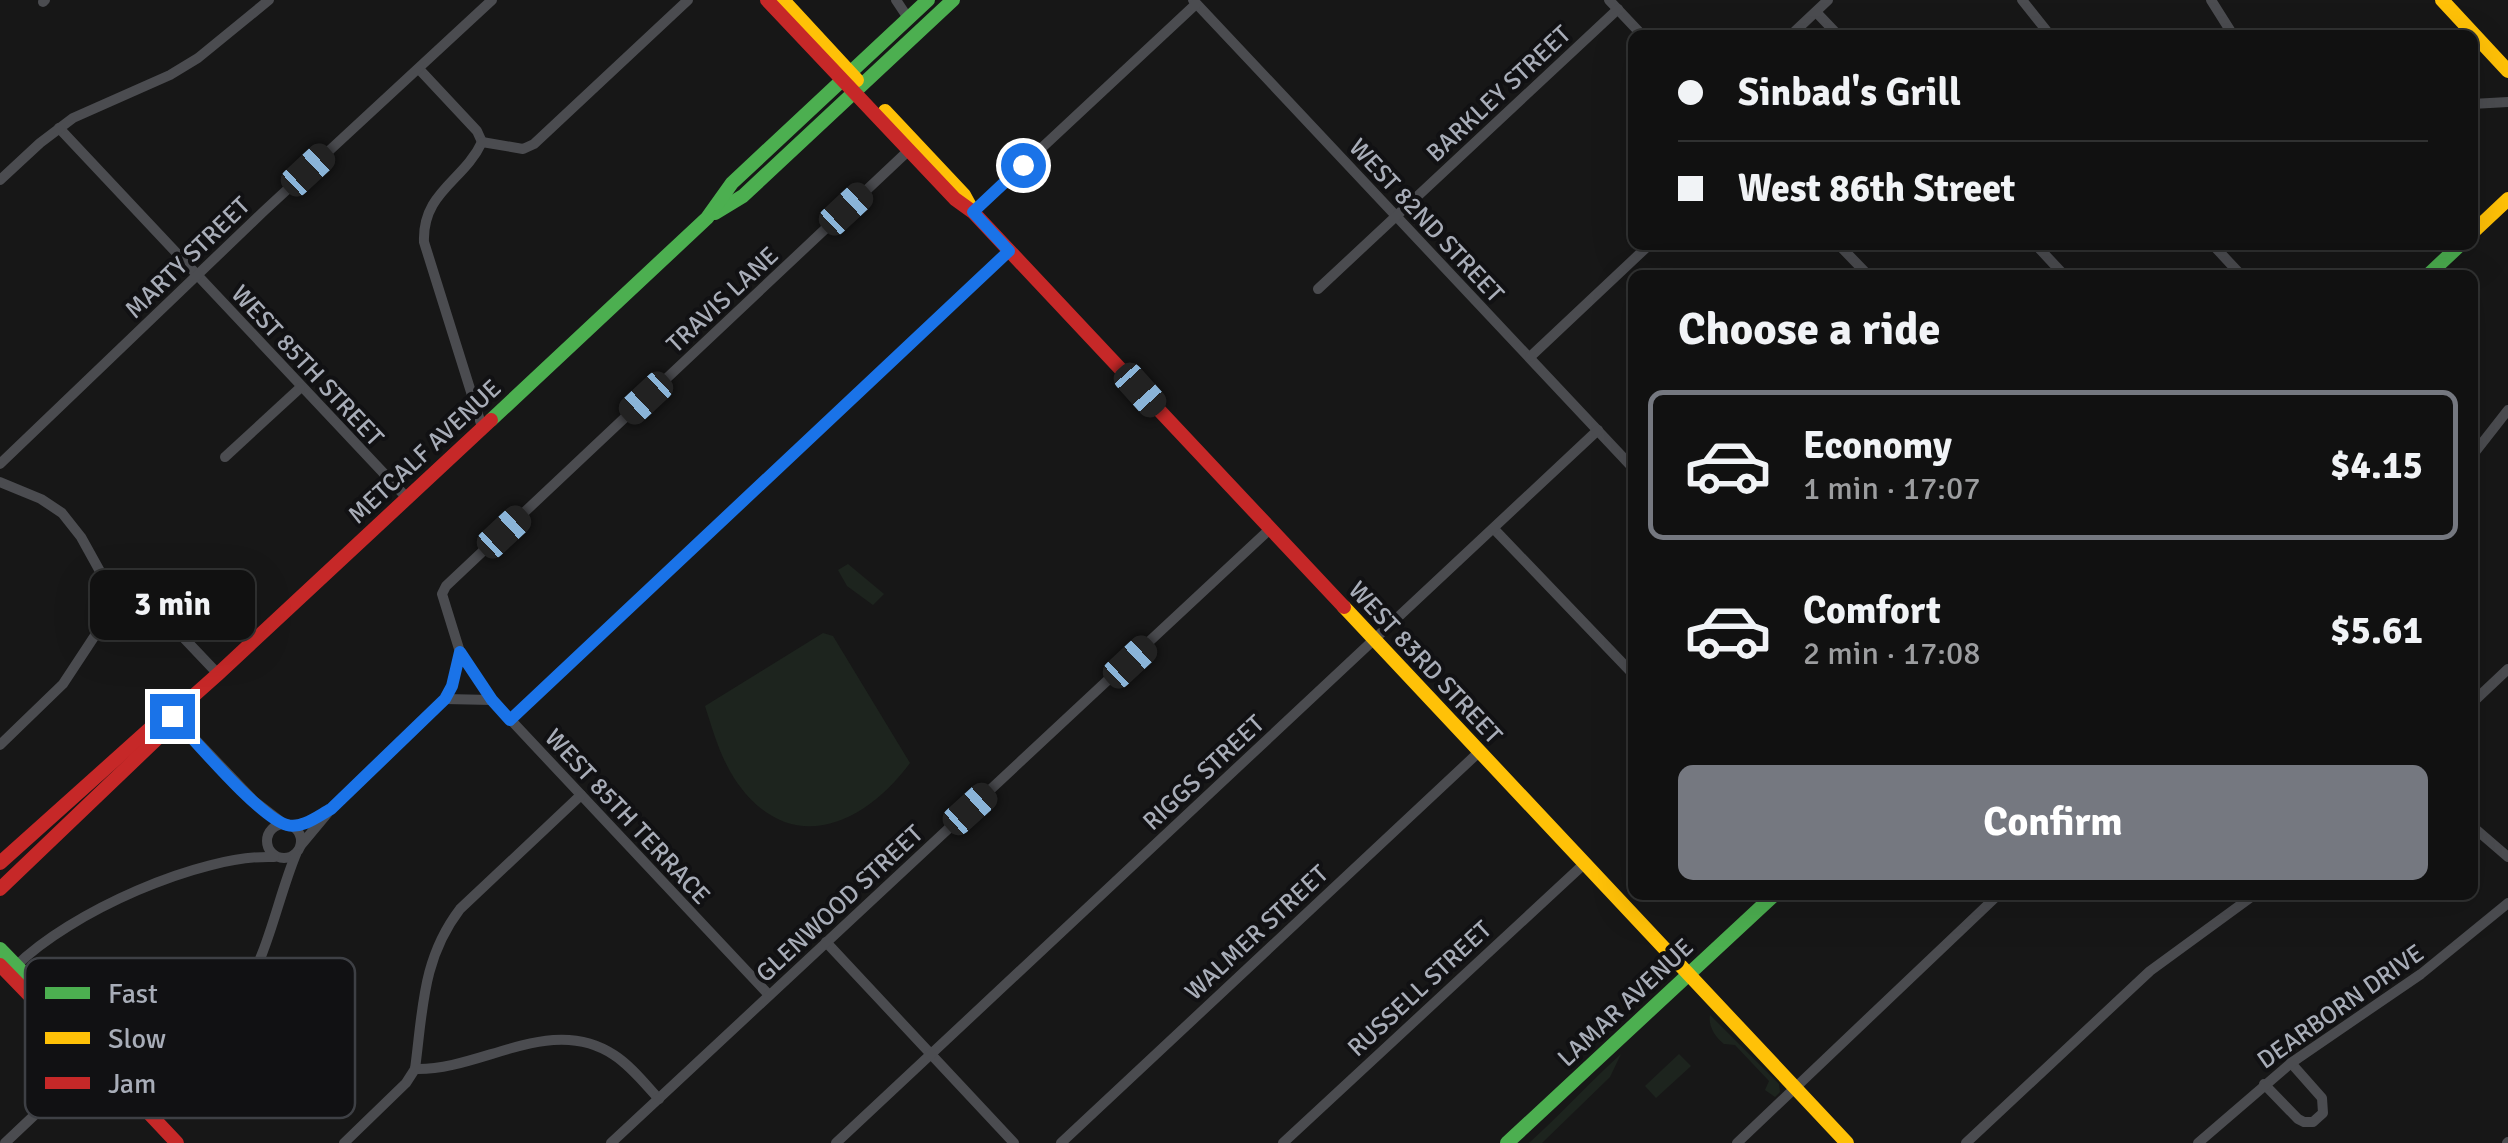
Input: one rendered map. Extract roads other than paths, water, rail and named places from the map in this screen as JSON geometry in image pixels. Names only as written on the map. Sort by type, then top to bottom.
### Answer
[{"type":"street","points":[[0,180],[59,128],[198,58],[269,0]]},
{"type":"street","name":"MARTY STREET","points":[[0,464],[492,0]]},
{"type":"street","points":[[482,142],[523,149],[534,144],[688,0]]},
{"type":"street","name":"WEST 83RD STREET","points":[[767,0],[847,76]]},
{"type":"street","name":"WEST 83RD STREET","points":[[782,0],[859,89],[964,195],[973,212],[1009,251],[1847,1143]]},
{"type":"street","points":[[896,0],[908,18]]},
{"type":"street","name":"METCALF AVENUE","points":[[0,863],[154,724],[172,716],[218,674],[707,218],[732,183],[928,0]]},
{"type":"street","name":"METCALF AVENUE","points":[[707,218],[744,196],[954,0]]},
{"type":"street","points":[[1796,30],[1828,0]]},
{"type":"street","points":[[2022,0],[2046,30]]},
{"type":"street","points":[[2210,0],[2230,30]]},
{"type":"street","points":[[2442,0],[2470,30]]},
{"type":"street","points":[[973,212],[1195,2]]},
{"type":"street","name":"WEST 82ND STREET","points":[[1195,2],[1628,462]]},
{"type":"street","points":[[1613,4],[1637,30]]},
{"type":"street","name":"BARKLEY STREET","points":[[1318,289],[1613,4]]},
{"type":"street","points":[[1816,12],[1833,30]]},
{"type":"street","points":[[2478,39],[2508,71]]},
{"type":"street","points":[[419,70],[477,131],[482,142],[431,206],[424,228],[424,242],[482,427]]},
{"type":"street","name":"WEST 83RD STREET","points":[[859,89],[908,151],[954,200],[973,212]]},
{"type":"street","points":[[2478,104],[2508,102]]},
{"type":"street","name":"WEST 85TH STREET","points":[[59,128],[407,498]]},
{"type":"street","name":"TRAVIS LANE","points":[[443,603],[446,586],[908,151]]},
{"type":"street","points":[[2478,227],[2508,199]]},
{"type":"street","points":[[1530,358],[1644,250]]},
{"type":"street","points":[[1844,250],[1862,270]]},
{"type":"street","points":[[2041,250],[2059,270]]},
{"type":"street","points":[[2218,250],[2236,270]]},
{"type":"street","points":[[2433,270],[2455,250]]},
{"type":"street","points":[[510,720],[1009,251]]},
{"type":"street","points":[[224,457],[300,388]]},
{"type":"street","points":[[2478,448],[2508,410]]},
{"type":"street","name":"RIGGS STREET","points":[[836,1143],[1598,430]]},
{"type":"street","points":[[0,482],[40,498],[62,513],[81,537],[118,602],[180,634],[218,674]]},
{"type":"street","name":"GLENWOOD STREET","points":[[611,1143],[1270,529]]},
{"type":"street","points":[[1494,529],[1628,669]]},
{"type":"street","points":[[0,746],[63,684],[118,602]]},
{"type":"street","name":"WEST 85TH TERRACE","points":[[443,603],[460,652],[492,700],[769,995]]},
{"type":"street","points":[[260,958],[283,885],[299,850],[331,809],[445,699],[460,652]]},
{"type":"street","points":[[2478,697],[2508,669]]},
{"type":"street","points":[[445,699],[492,700]]},
{"type":"street","points":[[172,716],[254,801],[300,835],[299,850]]},
{"type":"street","name":"METCALF AVENUE","points":[[0,889],[163,733],[172,716]]},
{"type":"street","name":"WALMER STREET","points":[[1061,1143],[1479,752]]},
{"type":"street","points":[[344,1143],[416,1069],[430,965],[446,927],[580,795]]},
{"type":"street","points":[[254,801],[269,835],[268,848],[276,858],[283,885]]},
{"type":"street","points":[[242,858],[269,835],[288,825],[308,822],[331,809]]},
{"type":"street","points":[[2478,831],[2508,858]]},
{"type":"street","points":[[16,966],[43,941],[128,895],[242,858],[276,858],[299,850]]},
{"type":"street","name":"RUSSELL STREET","points":[[1284,1143],[1584,864]]},
{"type":"street","name":"LAMAR AVENUE","points":[[1507,1143],[1769,900]]},
{"type":"street","points":[[1737,1143],[1993,900]]},
{"type":"street","points":[[1966,1143],[2150,970],[2247,900]]},
{"type":"street","name":"DEARBORN DRIVE","points":[[2198,1143],[2264,1084],[2421,974],[2508,903]]},
{"type":"street","points":[[826,942],[1014,1143]]},
{"type":"street","points":[[0,948],[25,975]]},
{"type":"street","points":[[0,965],[25,991]]},
{"type":"street","points":[[416,1069],[450,1068],[530,1044],[574,1040],[592,1044],[618,1058],[659,1099]]},
{"type":"street","points":[[2264,1084],[2304,1122],[2318,1119],[2323,1113],[2322,1098],[2290,1064]]},
{"type":"street","points":[[4,1143],[31,1118]]},
{"type":"street","points":[[153,1118],[177,1143]]}]
